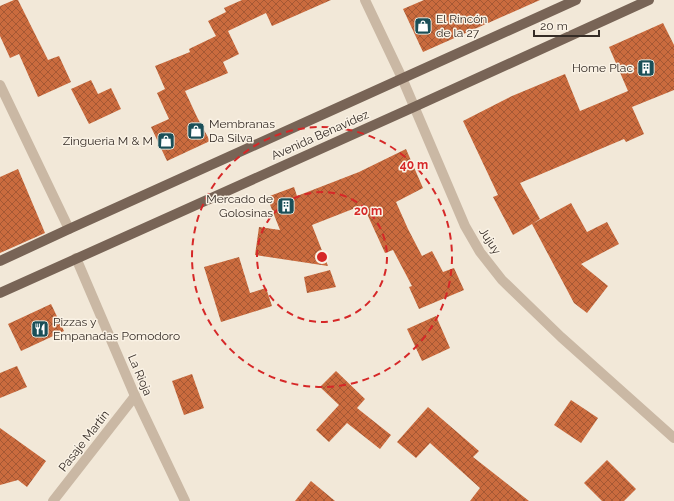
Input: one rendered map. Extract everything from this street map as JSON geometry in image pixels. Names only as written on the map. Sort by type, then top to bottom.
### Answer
[{"type":"main road","name":"Avenida Benavídez","points":[[0,261],[576,0]]},
{"type":"main road","name":"Avenida Benavídez","points":[[0,293],[649,0]]},
{"type":"street","name":"Jujuy","points":[[365,0],[402,78],[466,226],[480,252],[502,280],[560,336],[674,438]]},
{"type":"street","points":[[0,85],[69,229]]},
{"type":"street","name":"La Rioja","points":[[76,258],[135,396],[185,501]]},
{"type":"street","name":"Pasaje Martín","points":[[53,501],[135,396]]},
{"type":"building","points":[[14,0],[18,0],[48,60],[59,56],[71,82],[38,97],[19,54],[10,58],[0,36],[0,6]]},
{"type":"building","points":[[242,0],[331,0],[272,26],[266,13],[228,31],[239,54],[223,62],[228,73],[185,91],[210,141],[167,161],[151,127],[169,119],[157,93],[165,89],[155,66],[190,52],[189,49],[216,36],[208,21],[226,12],[224,8]]},
{"type":"building","points":[[424,0],[540,0],[423,52],[403,9]]},
{"type":"building","points":[[663,23],[674,45],[674,90],[632,107],[644,134],[626,142],[624,139],[520,183],[540,219],[513,235],[493,197],[498,195],[463,121],[512,96],[565,74],[580,111],[628,91],[609,47]]},
{"type":"building","points":[[91,80],[98,94],[111,88],[121,109],[89,124],[71,89]]},
{"type":"building","points":[[406,149],[423,188],[396,202],[422,256],[432,251],[443,272],[454,268],[464,290],[419,309],[409,287],[412,286],[393,250],[385,253],[363,205],[312,225],[328,266],[255,255],[259,227],[280,230],[267,197],[294,187],[297,196],[359,172]]},
{"type":"building","points":[[18,169],[45,233],[0,253],[0,177]]},
{"type":"building","points":[[571,203],[587,232],[607,222],[619,244],[581,264],[608,286],[587,313],[574,303],[532,224]]},
{"type":"building","points":[[239,257],[250,293],[266,288],[272,306],[221,322],[204,267]]},
{"type":"building","points":[[330,270],[336,287],[307,293],[304,277]]},
{"type":"building","points":[[51,304],[64,331],[21,351],[8,324]]},
{"type":"building","points":[[436,316],[450,348],[422,361],[407,329]]},
{"type":"building","points":[[17,366],[27,387],[0,398],[0,373]]},
{"type":"building","points":[[336,371],[365,399],[357,408],[391,435],[380,449],[347,423],[329,442],[316,430],[339,405],[320,387]]},
{"type":"building","points":[[192,374],[204,408],[184,415],[172,381]]},
{"type":"building","points":[[571,400],[598,418],[581,443],[554,425]]},
{"type":"building","points":[[428,407],[479,451],[473,457],[529,501],[470,501],[480,488],[430,443],[416,458],[397,442]]},
{"type":"building","points":[[0,428],[46,461],[27,487],[18,480],[0,485]]},
{"type":"building","points":[[607,460],[636,489],[624,501],[602,501],[584,483]]},
{"type":"building","points":[[311,481],[335,501],[295,501]]},
{"type":"place","name":"El Rincón de la 27","points":[[423,26]]},
{"type":"place","name":"Home Plac","points":[[646,68]]},
{"type":"place","name":"Membranas Da Silva","points":[[196,131]]},
{"type":"place","name":"Zingueria M & M","points":[[166,141]]},
{"type":"place","name":"Mercado de Golosinas","points":[[286,206]]},
{"type":"place","name":"Pizzas y Empanadas Pomodoro","points":[[40,329]]}]
